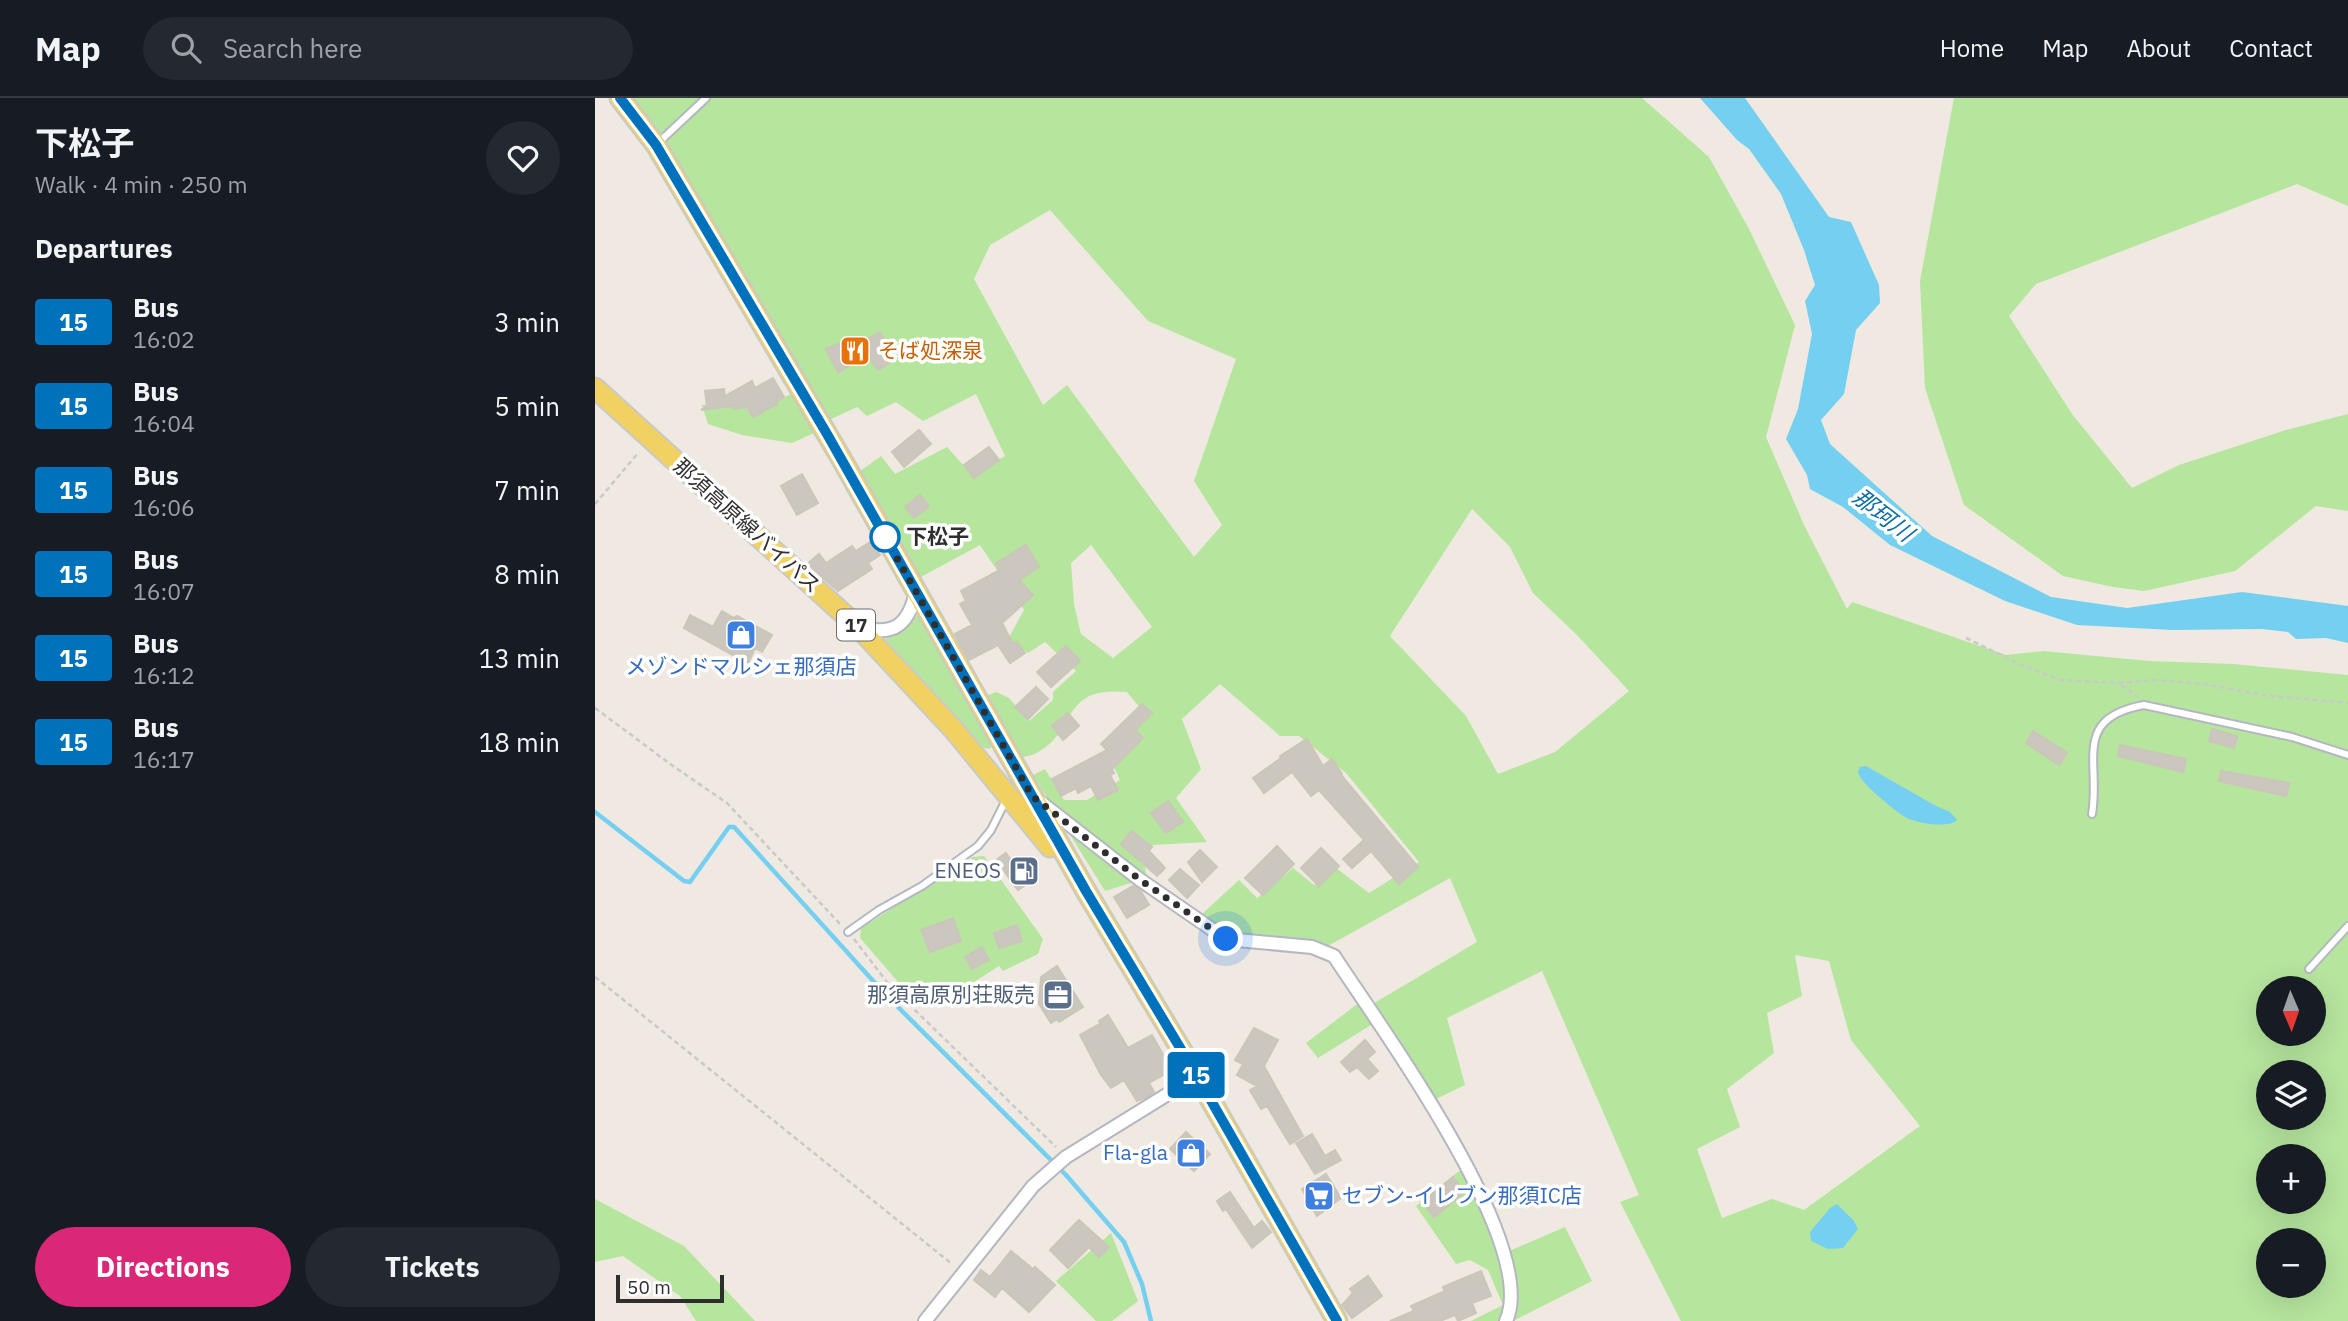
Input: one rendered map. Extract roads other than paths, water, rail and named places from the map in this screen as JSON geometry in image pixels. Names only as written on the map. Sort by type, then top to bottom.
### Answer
[{"type":"main road","name":"17","points":[[620,98],[656,145],[841,458],[1086,891],[1197,1076],[1337,1321]]},
{"type":"main road","name":"那須高原線バイパス","points":[[595,388],[859,628],[954,730],[1086,891]]},
{"type":"street","points":[[859,628],[877,632],[892,629],[904,621],[912,610],[916,593]]},
{"type":"street","points":[[1032,796],[1139,879],[1226,939],[1312,947],[1334,956],[1454,1141],[1487,1206],[1503,1251],[1512,1292],[1510,1313],[1506,1321]]},
{"type":"street","points":[[925,1321],[1048,1170],[1197,1076]]},
{"type":"lane","points":[[656,145],[706,98]]},
{"type":"lane","points":[[2092,814],[2096,793],[2092,747],[2099,730],[2112,715],[2144,705],[2292,737],[2348,755]]},
{"type":"lane","points":[[848,932],[978,846],[991,830],[1008,795]]},
{"type":"lane","points":[[2309,970],[2348,926]]},
{"type":"water","name":"那珂川","points":[[1700,98],[1745,98],[1829,217],[1851,222],[1879,285],[1880,303],[1856,330],[1844,394],[1821,420],[1830,444],[1932,536],[2051,597],[2127,608],[2242,592],[2348,606],[2348,643],[2326,638],[2296,639],[2288,632],[2262,629],[2172,630],[2077,625],[2005,601],[1890,545],[1843,507],[1810,489],[1807,475],[1786,439],[1798,409],[1812,334],[1805,301],[1815,285],[1781,194],[1749,149],[1737,140]]},
{"type":"water","points":[[1866,766],[1950,812],[1957,820],[1939,825],[1905,817],[1886,803],[1860,777],[1860,767]]},
{"type":"water","points":[[1837,1204],[1858,1229],[1843,1248],[1828,1249],[1811,1241],[1810,1232],[1830,1208]]},
{"type":"waterway","points":[[595,812],[684,881],[690,882],[729,827],[734,827],[884,993],[1066,1175],[1124,1242],[1142,1284],[1151,1321]]},
{"type":"place","name":"そば処深泉","points":[[855,351]]},
{"type":"place","name":"下松子","points":[[885,537]]},
{"type":"place","name":"メゾンドマルシェ那須店","points":[[741,635]]},
{"type":"place","name":"ENEOS","points":[[1024,871]]},
{"type":"place","name":"那須高原別荘販売","points":[[1058,995]]},
{"type":"place","name":"Fla-gla","points":[[1191,1153]]},
{"type":"place","name":"セブン-イレブン那須IC店","points":[[1319,1196]]}]
